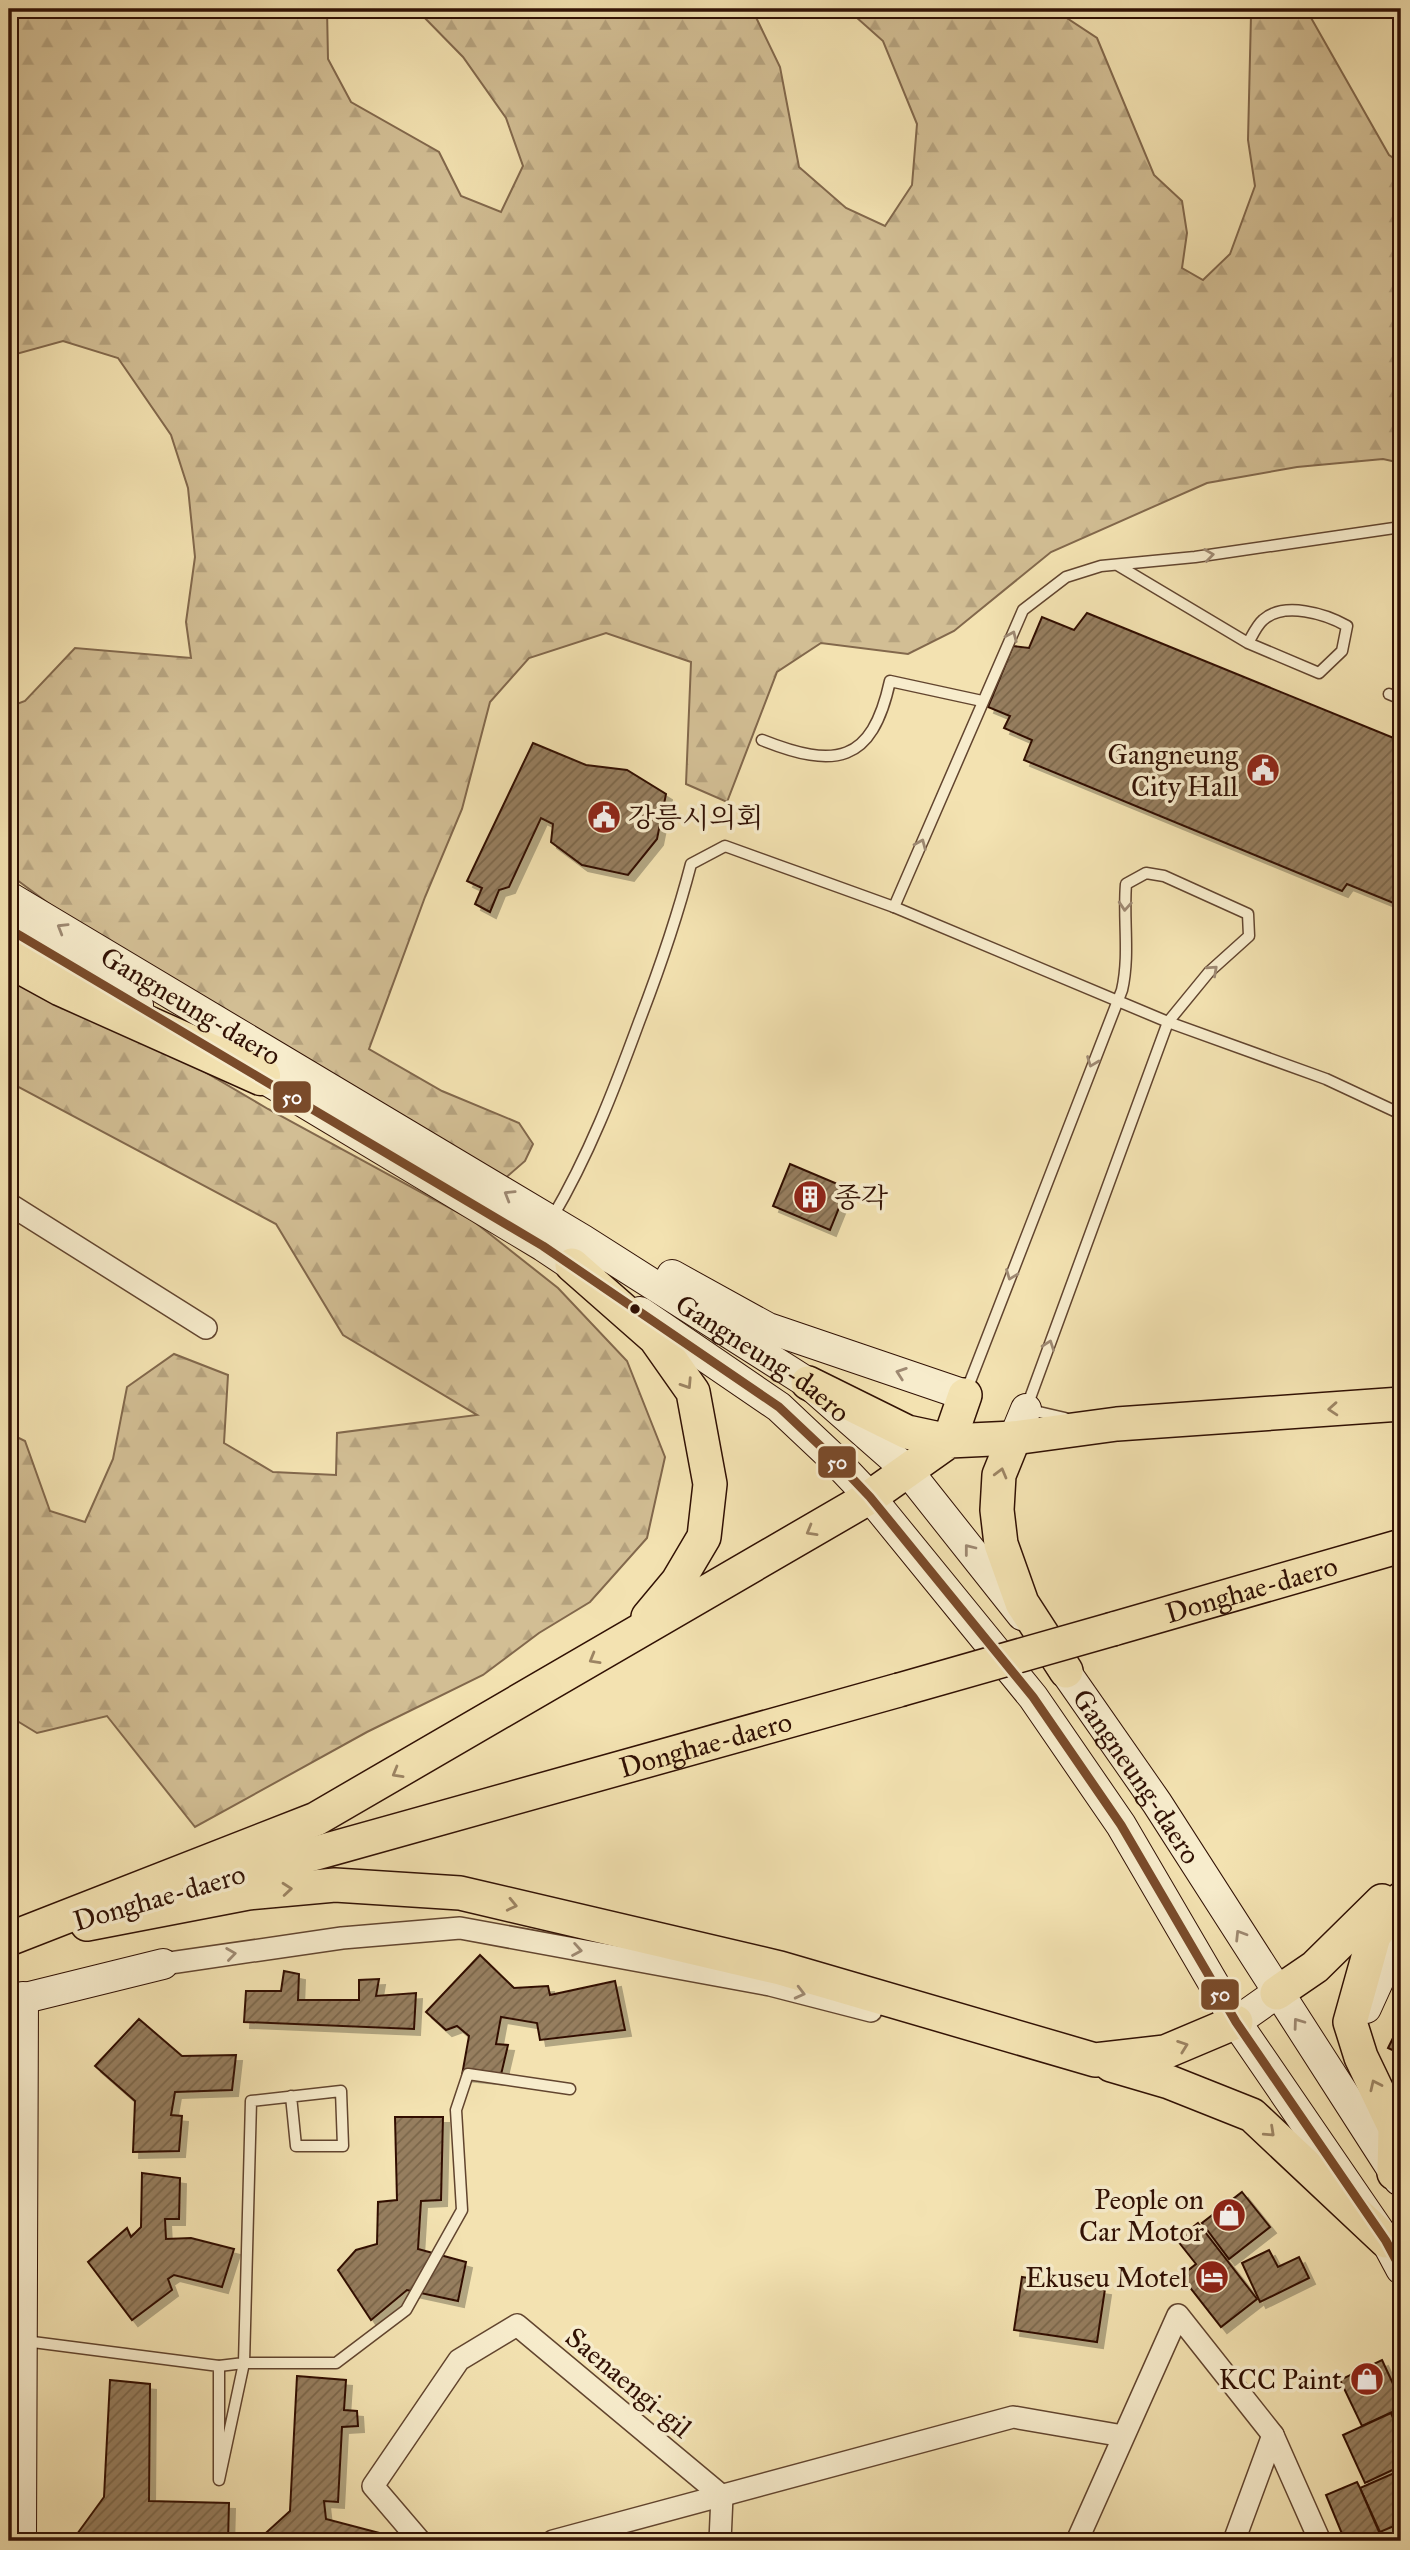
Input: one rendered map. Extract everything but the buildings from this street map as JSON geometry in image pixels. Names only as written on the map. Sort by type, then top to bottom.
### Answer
[{"type":"highway","points":[[9,958],[62,987],[261,1076]]},
{"type":"main road","points":[[578,1253],[655,1338],[693,1392],[710,1484],[705,1537],[678,1581],[628,1640]]},
{"type":"main road","points":[[808,1383],[907,1432],[948,1441]]},
{"type":"main road","points":[[948,1441],[965,1395]]},
{"type":"main road","points":[[15,1938],[316,1819],[870,1497],[948,1441],[1020,1423],[1117,1424],[1401,1404]]},
{"type":"main road","points":[[1020,1423],[999,1475],[997,1510],[1002,1544],[1022,1603],[1066,1671]]},
{"type":"main road","name":"Donghae-daero","points":[[15,1938],[1401,1546]]},
{"type":"main road","points":[[1277,1993],[1315,1967],[1401,1882]]},
{"type":"main road","points":[[15,1938],[248,1893],[335,1885],[460,1893],[780,1968],[1169,2082],[1252,2115],[1394,2255]]},
{"type":"main road","points":[[1398,2178],[1395,2128],[1350,2022],[1374,1936],[1401,1899]]},
{"type":"main road","points":[[1095,2060],[1165,2052],[1236,2022]]},
{"type":"street","name":"Gangneung-daero","points":[[9,897],[550,1220],[578,1253],[779,1407],[870,1497],[1033,1698],[1121,1825],[1236,2022],[1394,2255]]},
{"type":"street","name":"Gangneung-daero","points":[[9,929],[261,1076],[808,1383],[907,1470],[1066,1671],[1157,1803],[1398,2178]]},
{"type":"street","points":[[9,1204],[206,1328]]},
{"type":"street","points":[[578,1253],[650,1263],[768,1328],[965,1395]]},
{"type":"street","points":[[21,2541],[22,2340],[16,2162],[16,2000],[163,1964],[342,1938],[460,1928],[770,1985],[1046,2056],[1177,2097],[1230,2106]]},
{"type":"street","points":[[1354,2033],[1401,1931]]},
{"type":"street","points":[[1236,2022],[1277,1993]]},
{"type":"street","points":[[1077,2541],[1178,2315],[1273,2435],[1320,2541]]},
{"type":"street","name":"Saenaengi-gil","points":[[420,2541],[373,2486],[459,2360],[517,2325],[722,2496]]},
{"type":"street","points":[[553,2541],[1013,2417],[1123,2437]]},
{"type":"street","points":[[1234,2541],[1273,2435]]},
{"type":"street","points":[[720,2541],[722,2496]]},
{"type":"lane","points":[[894,907],[1023,610],[1066,577],[1101,566],[1119,566],[1401,527]]},
{"type":"lane","points":[[1119,566],[1248,643],[1319,673],[1342,651],[1347,626],[1326,613],[1293,610],[1264,619],[1248,643]]},
{"type":"lane","points":[[762,740],[801,756],[835,756],[864,744],[882,717],[890,681],[982,701]]},
{"type":"lane","points":[[1389,694],[1401,699]]},
{"type":"lane","points":[[550,1220],[580,1171],[607,1110],[676,924],[691,864],[726,845],[894,907],[1168,1021],[1326,1079],[1401,1114]]},
{"type":"lane","points":[[965,1395],[1126,971],[1126,884],[1146,873],[1164,876],[1248,914],[1249,936],[1209,972],[1168,1021],[1020,1423]]},
{"type":"lane","points":[[22,2340],[219,2366],[244,2363],[336,2363],[406,2310],[462,2210],[456,2110],[468,2074],[570,2089]]},
{"type":"lane","points":[[219,2366],[219,2480],[244,2363],[251,2101],[291,2096],[341,2091],[343,2146],[296,2146],[291,2096]]},
{"type":"green space","points":[[9,9],[327,9],[328,59],[351,102],[439,152],[461,196],[501,212],[523,166],[506,118],[463,57],[416,9],[752,9],[780,67],[799,167],[846,208],[885,226],[912,185],[917,124],[883,41],[847,9],[1053,9],[1097,38],[1154,175],[1182,201],[1187,233],[1182,268],[1203,280],[1230,254],[1255,186],[1248,140],[1251,15],[1248,9],[1306,9],[1389,155],[1401,163],[1401,463],[1383,459],[1297,467],[1207,483],[1051,552],[954,631],[908,654],[821,643],[777,672],[727,802],[686,784],[691,662],[606,633],[529,658],[490,702],[462,809],[425,897],[369,1049],[442,1091],[519,1123],[533,1144],[525,1161],[495,1187],[114,952],[9,874],[9,707],[25,701],[75,648],[191,658],[186,622],[195,557],[188,488],[171,435],[118,358],[63,341],[9,356]]},
{"type":"green space","points":[[9,957],[268,1109],[472,1220],[558,1288],[627,1361],[665,1457],[647,1538],[590,1602],[539,1633],[483,1675],[367,1732],[195,1827],[107,1716],[37,1733],[9,1716],[9,1433],[25,1441],[50,1511],[85,1522],[113,1459],[127,1387],[174,1354],[228,1375],[224,1443],[273,1472],[336,1475],[337,1433],[477,1415],[343,1335],[276,1224],[9,1082]]},
{"type":"transit line","name":"50","points":[[9,929],[543,1246],[779,1407],[831,1456],[870,1497],[1033,1697],[1121,1825],[1236,2022],[1386,2241],[1401,2269]]},
{"type":"place","name":"Gangneung City Hall","points":[[1263,770]]},
{"type":"place","name":"강릉시의회","points":[[604,817]]},
{"type":"place","name":"종각","points":[[810,1197]]},
{"type":"place","name":"People on Car Motor","points":[[1229,2215]]},
{"type":"place","name":"Ekuseu Motel","points":[[1212,2277]]},
{"type":"place","name":"KCC Paint","points":[[1367,2379]]}]
